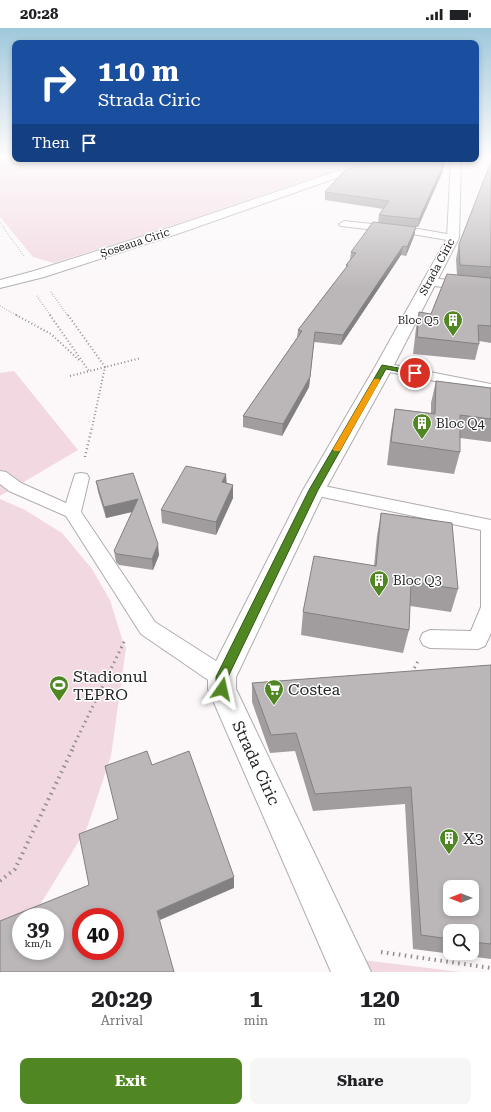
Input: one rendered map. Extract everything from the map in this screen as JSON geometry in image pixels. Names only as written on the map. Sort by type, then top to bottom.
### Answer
[{"type":"street","name":"Șoseaua Ciric","points":[[0,284],[24,278],[184,227],[260,201]]},
{"type":"street","name":"Strada Ciric","points":[[351,972],[222,689],[222,677],[314,490],[384,367],[453,238],[454,201]]},
{"type":"street","points":[[429,282],[491,288]]},
{"type":"lane","points":[[344,224],[418,232],[453,238]]},
{"type":"lane","points":[[384,367],[491,388]]},
{"type":"lane","points":[[0,476],[15,487],[72,512],[148,628],[222,677]]},
{"type":"lane","points":[[72,512],[81,478]]},
{"type":"lane","points":[[314,490],[490,520],[491,607],[478,640],[430,639]]},
{"type":"path","points":[[0,222],[25,257]]},
{"type":"path","points":[[24,278],[89,371]]},
{"type":"path","points":[[50,291],[105,367],[81,478]]},
{"type":"path","points":[[0,306],[51,334],[84,364]]},
{"type":"path","points":[[70,376],[141,358]]},
{"type":"path","points":[[0,881],[15,869],[123,642],[148,628]]},
{"type":"path","points":[[408,680],[430,639]]},
{"type":"path","points":[[339,946],[491,968]]},
{"type":"shaded area","points":[[0,201],[244,201],[54,263],[33,257],[0,217]]},
{"type":"shaded area","points":[[14,371],[78,450],[0,496],[0,373]]},
{"type":"shaded area","name":"Stadionul TEPRO","points":[[0,499],[25,510],[62,533],[92,569],[110,600],[126,648],[111,756],[87,828],[40,905],[35,908],[12,908],[12,930],[0,947]]},
{"type":"shaded area","points":[[354,959],[461,972],[360,972]]},
{"type":"building","points":[[389,201],[427,201],[419,219],[379,215]]},
{"type":"building","points":[[476,201],[491,201],[491,267],[460,265],[459,244]]},
{"type":"building","points":[[373,222],[416,227],[407,247],[403,246],[343,335],[315,332],[310,377],[283,424],[243,416],[302,331],[298,330],[348,265],[346,265],[356,253],[351,252]]},
{"type":"building","points":[[447,274],[491,278],[491,326],[478,325],[479,344],[417,337],[419,312],[431,314]]},
{"type":"building","points":[[436,381],[491,388],[491,419],[460,415],[460,452],[391,442],[395,409],[435,414]]},
{"type":"building","points":[[186,466],[226,474],[222,482],[233,485],[216,522],[161,510]]},
{"type":"building","points":[[133,473],[158,544],[152,559],[117,554],[114,551],[138,499],[104,507],[96,481]]},
{"type":"building","name":"Bloc Q3","points":[[381,513],[452,523],[458,589],[411,582],[409,630],[303,612],[314,556],[376,566]]},
{"type":"building","points":[[491,665],[491,944],[479,943],[479,924],[443,924],[443,938],[421,935],[411,787],[315,794],[296,733],[271,735],[252,683]]},
{"type":"building","points":[[147,751],[152,765],[189,751],[234,877],[157,911],[174,972],[0,972],[0,921],[12,916],[12,960],[64,960],[64,908],[32,908],[89,885],[79,834],[118,819],[105,766]]},
{"type":"slow traffic","points":[[337,449],[376,381]]},
{"type":"place","name":"Bloc Q5","points":[[453,337]]},
{"type":"place","name":"Bloc Q4","points":[[422,440]]},
{"type":"place","name":"Bloc Q3","points":[[379,597]]},
{"type":"place","name":"Stadionul TEPRO","points":[[59,702]]},
{"type":"place","name":"Costea","points":[[274,706]]},
{"type":"place","name":"X3","points":[[449,855]]},
{"type":"route","points":[[222,689],[222,677],[314,490],[384,367],[415,373]]}]
